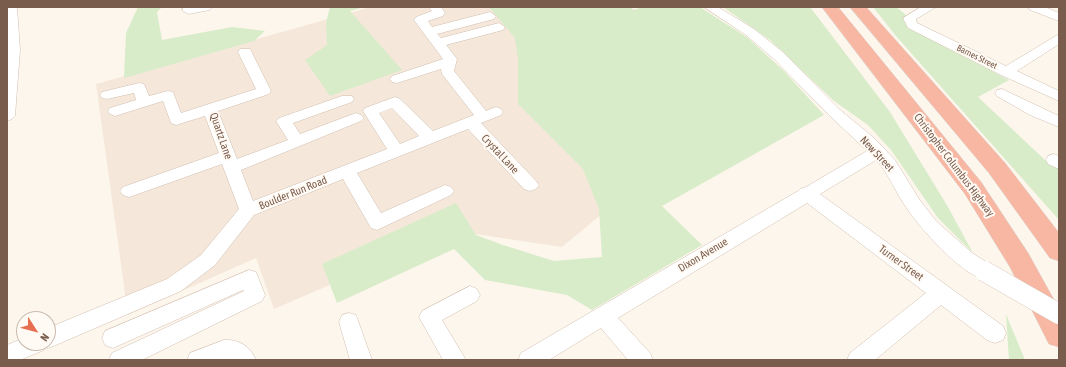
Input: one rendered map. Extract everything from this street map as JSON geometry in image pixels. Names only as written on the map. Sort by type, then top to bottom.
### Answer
[{"type":"highway","name":"Christopher Columbus Highway","points":[[830,7],[972,188],[1020,260],[1059,335]]},
{"type":"highway","points":[[858,7],[997,168],[1059,251]]},
{"type":"street","points":[[188,10],[206,7]]},
{"type":"street","name":"Crystal Lane","points":[[435,7],[439,13],[420,20],[450,59],[448,71],[483,117],[530,185]]},
{"type":"street","name":"New Street","points":[[710,7],[750,32],[779,56],[834,112],[878,152],[889,164],[916,208],[930,226],[965,258],[984,272],[1059,314]]},
{"type":"street","points":[[1034,7],[1059,17]]},
{"type":"street","name":"Barnes Street","points":[[916,10],[909,18],[909,21],[916,28],[1059,97]]},
{"type":"street","points":[[7,116],[13,50],[10,11]]},
{"type":"street","points":[[429,32],[490,16]]},
{"type":"street","points":[[437,43],[499,27]]},
{"type":"street","points":[[1006,72],[1059,38]]},
{"type":"street","name":"Quartz Lane","points":[[246,52],[264,91],[210,110],[248,210]]},
{"type":"street","points":[[397,79],[449,62]]},
{"type":"street","points":[[107,95],[139,87],[144,102]]},
{"type":"street","points":[[1002,93],[1035,112],[1059,122]]},
{"type":"street","points":[[115,111],[168,95],[176,120],[210,110]]},
{"type":"street","points":[[297,142],[284,122],[347,99]]},
{"type":"street","points":[[397,151],[370,111],[395,102],[430,138]]},
{"type":"street","name":"Boulder Run Road","points":[[56,335],[174,285],[208,260],[248,210],[483,117]]},
{"type":"street","points":[[129,191],[297,142],[356,118]]},
{"type":"street","name":"Dixon Avenue","points":[[529,360],[806,193],[878,152]]},
{"type":"street","points":[[346,171],[377,223],[445,191]]},
{"type":"street","name":"Turner Street","points":[[806,193],[995,333]]},
{"type":"street","points":[[107,313],[113,338],[119,360],[255,295],[249,278],[113,338]]},
{"type":"street","points":[[858,360],[941,293]]},
{"type":"street","points":[[455,360],[429,318],[470,295]]},
{"type":"street","points":[[604,316],[642,360]]},
{"type":"street","points":[[349,322],[362,360]]},
{"type":"street","points":[[204,357],[234,349],[239,352],[245,360]]},
{"type":"street","points":[[7,355],[17,351]]},
{"type":"shaded area","points":[[371,7],[505,7],[630,191],[562,247],[455,231],[274,309],[256,258],[128,315],[96,84]]},
{"type":"green space","points":[[138,7],[162,7],[157,12],[162,40],[232,27],[265,31],[254,41],[124,78],[126,33]]},
{"type":"green space","points":[[330,7],[364,7],[350,11],[402,70],[330,96],[305,60],[327,45],[326,23]]},
{"type":"green space","points":[[489,7],[630,7],[634,10],[642,7],[700,7],[748,38],[784,71],[824,115],[662,206],[702,245],[592,310],[567,295],[485,280],[454,249],[337,303],[322,264],[456,203],[476,235],[503,245],[554,261],[602,257],[599,209],[583,169],[518,104],[518,60],[515,38]]},
{"type":"green space","points":[[723,7],[810,7],[890,112],[948,207],[973,253],[938,218],[891,150],[868,125],[834,101],[770,40]]},
{"type":"green space","points":[[873,7],[896,7],[905,14],[909,28],[1009,80],[978,97],[1045,160],[1059,169],[1059,220],[896,36]]},
{"type":"green space","points":[[1006,314],[1025,360],[1009,360]]}]
